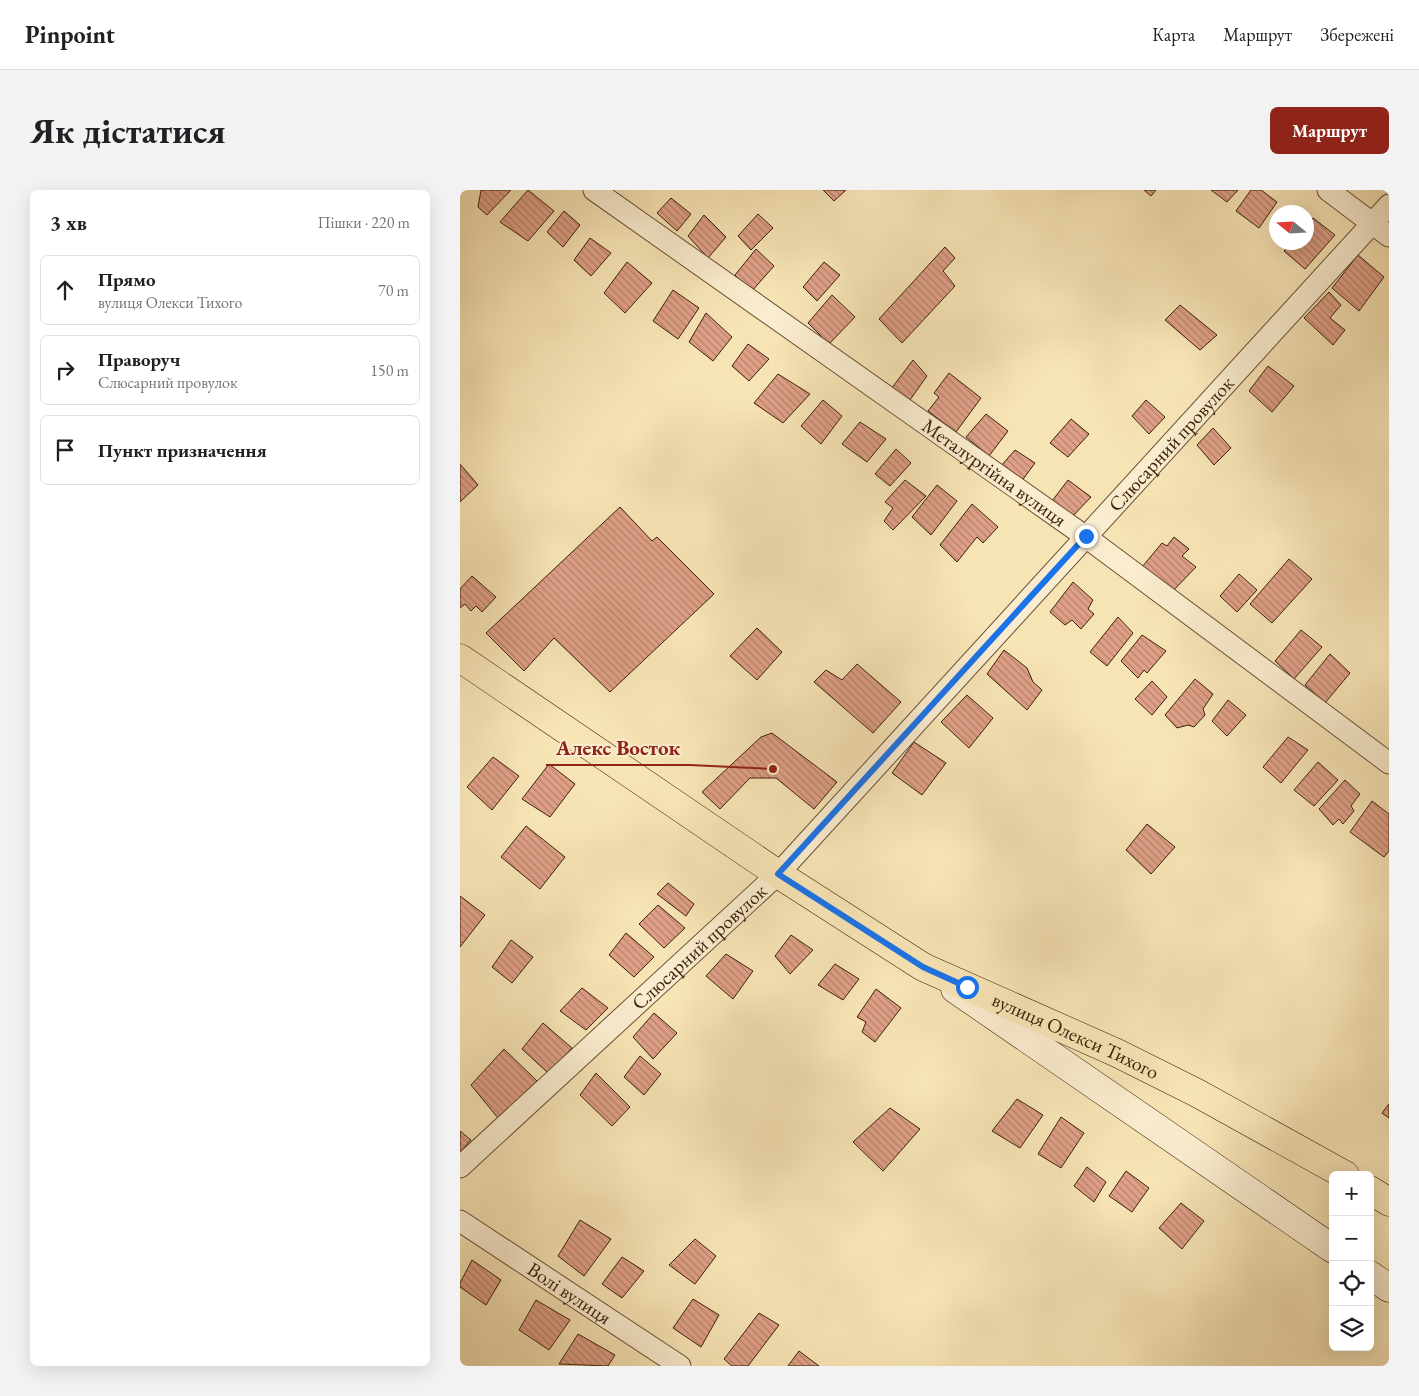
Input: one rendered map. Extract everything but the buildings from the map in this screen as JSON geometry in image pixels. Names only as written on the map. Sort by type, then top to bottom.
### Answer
[{"type":"main road","name":"вулиця Олекси Тихого","points":[[460,658],[778,874],[923,967],[1117,1053],[1197,1093],[1338,1171]]},
{"type":"main road","points":[[1374,1193],[1389,1202]]},
{"type":"street","name":"Металургійна вулиця","points":[[594,190],[1086,536],[1389,763]]},
{"type":"street","points":[[1328,190],[1389,236]]},
{"type":"street","name":"Слюсарний провулок","points":[[460,1167],[778,874],[1389,205]]},
{"type":"street","points":[[923,967],[1329,1246]]},
{"type":"street","name":"Волі вулиця","points":[[460,1221],[680,1366]]},
{"type":"street","points":[[1374,1278],[1389,1288]]},
{"type":"place","name":"Алекс Восток","points":[[773,769]]},
{"type":"route","points":[[967,987],[923,967],[778,874],[1086,536]]}]
